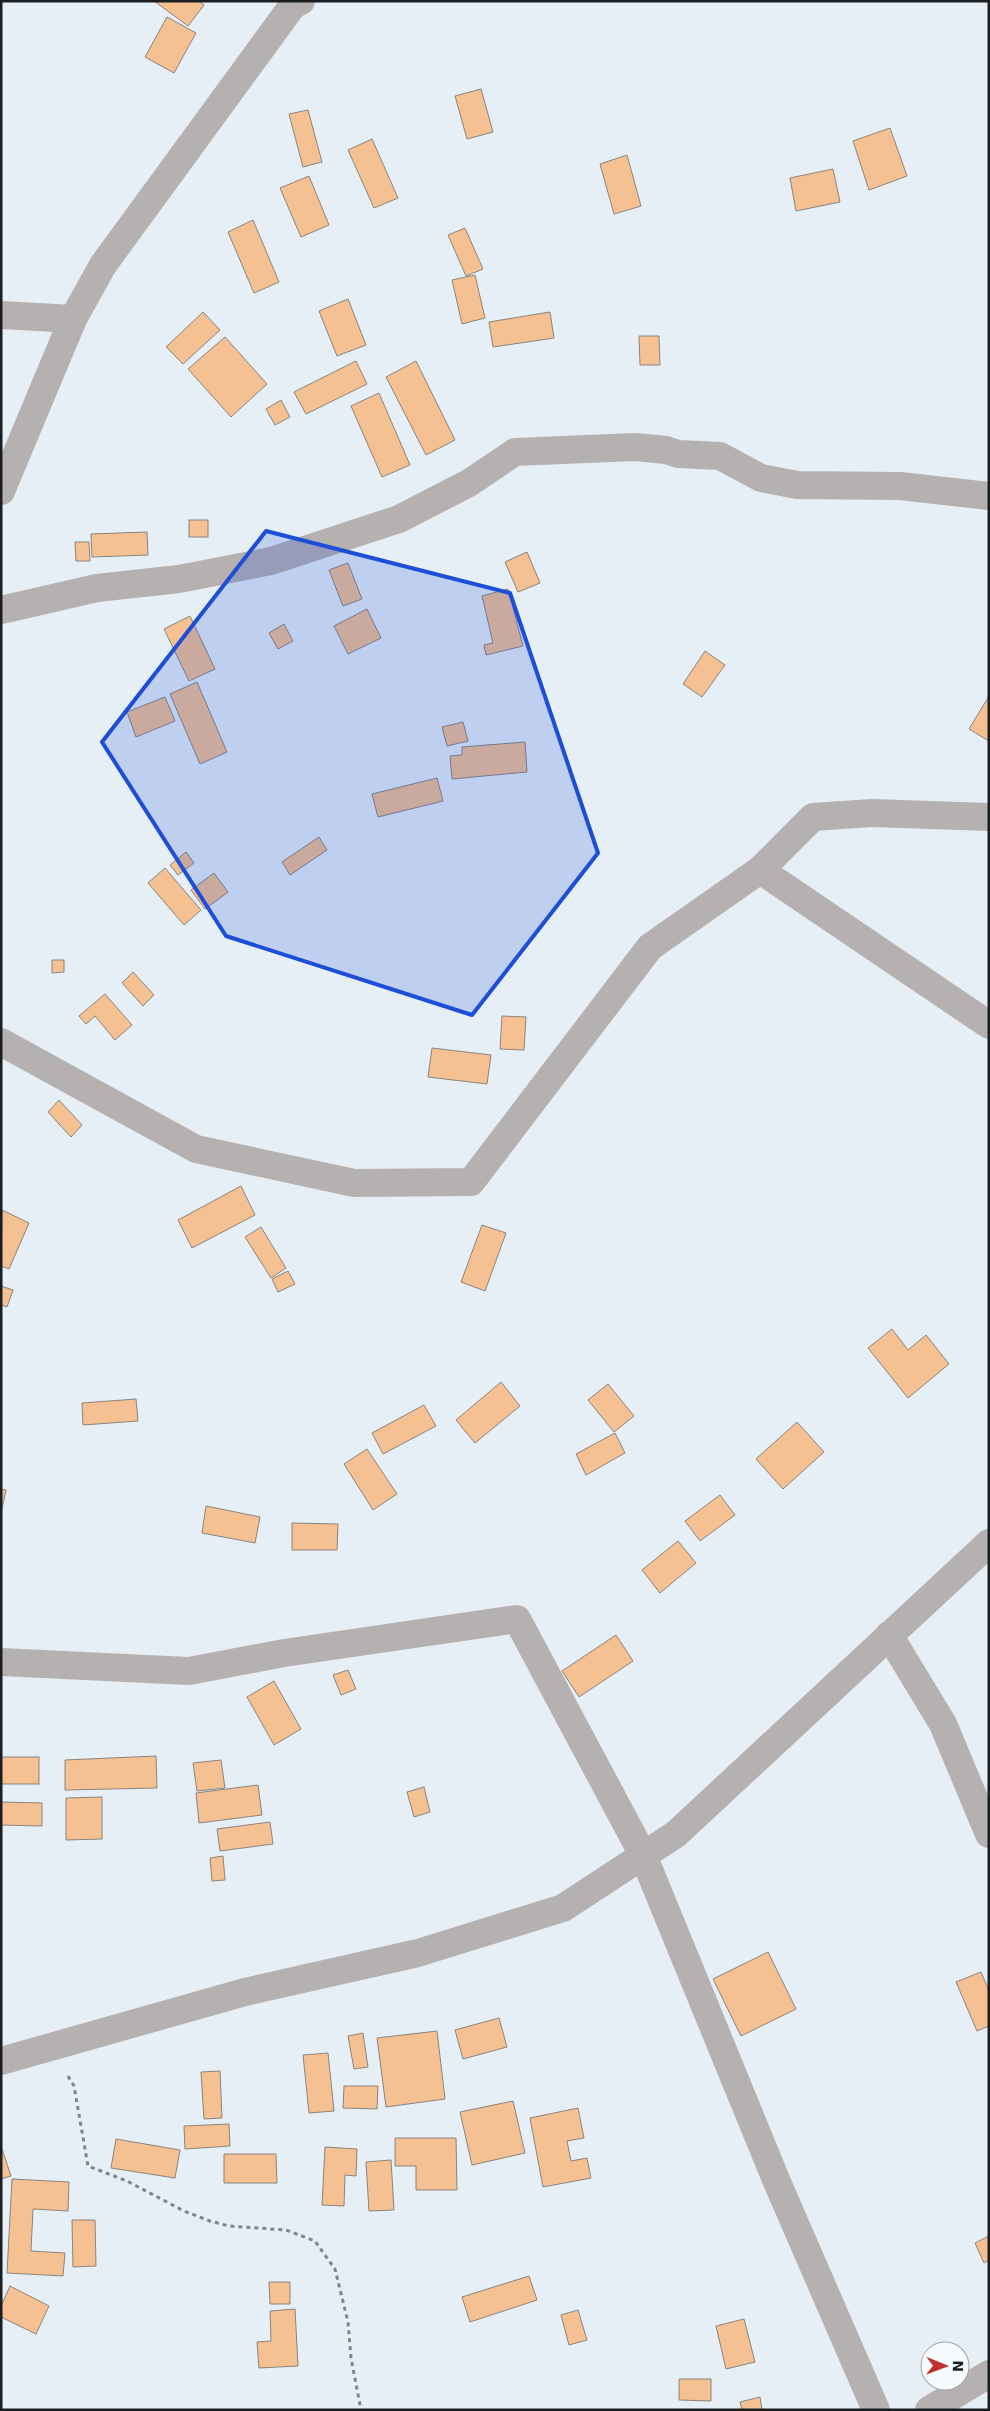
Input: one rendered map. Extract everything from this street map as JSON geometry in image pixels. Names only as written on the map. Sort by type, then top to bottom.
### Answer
[{"type":"street","points":[[1,491],[72,319],[103,265],[293,5],[301,1]]},
{"type":"street","points":[[1,315],[72,319]]},
{"type":"street","points":[[1,610],[97,588],[179,579],[271,561],[399,519],[469,483],[515,452],[635,446],[666,450],[678,454],[720,456],[760,478],[797,485],[900,486],[989,496]]},
{"type":"street","points":[[1,1042],[196,1149],[354,1183],[471,1182],[650,948],[760,870],[813,817],[872,813],[989,816]]},
{"type":"street","points":[[760,870],[989,1025]]},
{"type":"street","points":[[1,2062],[245,1992],[418,1953],[563,1908],[676,1834],[989,1543]]},
{"type":"street","points":[[1,1662],[189,1671],[284,1653],[517,1619],[643,1855],[777,2182],[876,2410]]},
{"type":"street","points":[[889,1635],[943,1724],[989,1834]]},
{"type":"street","points":[[928,2410],[989,2374]]},
{"type":"path","points":[[33,2054],[63,2066],[74,2086],[88,2166],[127,2181],[184,2211],[210,2221],[229,2226],[286,2230],[315,2241],[335,2269],[348,2322],[351,2358],[362,2410]]},
{"type":"highlighted area","points":[[266,531],[510,593],[598,853],[472,1015],[226,936],[102,742]]},
{"type":"building","points":[[154,1],[199,1],[204,5],[188,26]]},
{"type":"building","points":[[167,17],[196,33],[174,73],[145,57]]},
{"type":"building","points":[[481,89],[493,132],[467,139],[455,96]]},
{"type":"building","points":[[308,110],[322,162],[303,167],[289,114]]},
{"type":"building","points":[[890,128],[907,176],[869,190],[853,141]]},
{"type":"building","points":[[372,139],[398,198],[374,208],[348,150]]},
{"type":"building","points":[[627,155],[641,206],[614,214],[600,164]]},
{"type":"building","points":[[833,169],[840,202],[796,211],[790,178]]},
{"type":"building","points":[[309,176],[329,225],[301,237],[280,188]]},
{"type":"building","points":[[253,220],[279,282],[254,293],[228,232]]},
{"type":"building","points":[[465,228],[483,269],[466,276],[448,235]]},
{"type":"building","points":[[475,275],[485,318],[462,324],[452,280]]},
{"type":"building","points":[[348,299],[366,345],[337,356],[319,311]]},
{"type":"building","points":[[203,312],[220,330],[183,364],[166,347]]},
{"type":"building","points":[[550,312],[554,338],[493,347],[489,322]]},
{"type":"building","points":[[639,336],[659,336],[660,365],[640,365]]},
{"type":"building","points":[[225,337],[267,384],[231,417],[188,369]]},
{"type":"building","points":[[356,361],[367,384],[306,414],[294,392]]},
{"type":"building","points":[[416,361],[455,440],[426,455],[386,377]]},
{"type":"building","points":[[379,393],[410,465],[382,477],[351,406]]},
{"type":"building","points":[[281,400],[290,417],[275,425],[266,409]]},
{"type":"building","points":[[189,520],[208,520],[208,537],[189,537]]},
{"type":"building","points":[[147,532],[148,555],[92,557],[91,534]]},
{"type":"building","points":[[75,542],[89,542],[90,561],[76,561]]},
{"type":"building","points":[[527,552],[540,583],[518,592],[505,562]]},
{"type":"building","points":[[348,563],[362,599],[343,606],[329,570]]},
{"type":"building","points":[[508,589],[523,646],[486,655],[484,645],[493,643],[482,596]]},
{"type":"building","points":[[367,609],[381,638],[348,654],[334,626]]},
{"type":"building","points":[[190,616],[215,669],[189,681],[164,629]]},
{"type":"building","points":[[284,624],[293,641],[278,649],[269,633]]},
{"type":"building","points":[[705,651],[725,665],[702,697],[683,684]]},
{"type":"building","points":[[197,682],[227,752],[200,764],[170,694]]},
{"type":"building","points":[[989,696],[989,741],[969,729]]},
{"type":"building","points":[[165,697],[175,721],[136,737],[127,712]]},
{"type":"building","points":[[463,722],[468,741],[447,746],[442,727]]},
{"type":"building","points":[[525,742],[527,772],[452,779],[450,756],[462,755],[462,747]]},
{"type":"building","points":[[437,778],[443,801],[378,817],[372,794]]},
{"type":"building","points":[[319,837],[327,850],[290,875],[282,862]]},
{"type":"building","points":[[186,852],[194,863],[178,875],[170,865]]},
{"type":"building","points":[[165,868],[201,910],[184,925],[148,883]]},
{"type":"building","points":[[214,873],[228,892],[205,909],[191,890]]},
{"type":"building","points":[[52,960],[64,960],[64,972],[52,973]]},
{"type":"building","points":[[133,972],[154,995],[143,1006],[122,983]]},
{"type":"building","points":[[105,994],[132,1025],[115,1040],[95,1016],[86,1024],[79,1016]]},
{"type":"building","points":[[502,1016],[526,1017],[524,1050],[500,1049]]},
{"type":"building","points":[[432,1048],[491,1055],[487,1084],[428,1077]]},
{"type":"building","points":[[59,1100],[82,1125],[71,1137],[48,1112]]},
{"type":"building","points":[[241,1186],[255,1215],[192,1248],[178,1220]]},
{"type":"building","points":[[2,1210],[29,1223],[9,1269],[1,1266]]},
{"type":"building","points":[[482,1225],[506,1233],[485,1291],[461,1282]]},
{"type":"building","points":[[261,1227],[286,1268],[271,1278],[245,1237]]},
{"type":"building","points":[[288,1271],[295,1284],[278,1292],[272,1279]]},
{"type":"building","points":[[1,1286],[13,1290],[7,1307],[1,1305]]},
{"type":"building","points":[[892,1329],[908,1350],[926,1335],[949,1364],[908,1398],[868,1348]]},
{"type":"building","points":[[501,1382],[520,1406],[475,1443],[456,1420]]},
{"type":"building","points":[[608,1384],[634,1416],[614,1432],[588,1400]]},
{"type":"building","points":[[136,1399],[138,1421],[83,1425],[82,1403]]},
{"type":"building","points":[[424,1405],[436,1426],[383,1454],[372,1433]]},
{"type":"building","points":[[797,1422],[824,1452],[783,1489],[756,1459]]},
{"type":"building","points":[[615,1433],[625,1453],[586,1475],[576,1454]]},
{"type":"building","points":[[367,1449],[397,1494],[373,1510],[344,1464]]},
{"type":"building","points":[[1,1489],[6,1490],[1,1513]]},
{"type":"building","points":[[720,1495],[735,1515],[700,1541],[685,1521]]},
{"type":"building","points":[[206,1506],[260,1517],[255,1543],[202,1533]]},
{"type":"building","points":[[292,1523],[338,1524],[337,1550],[292,1550]]},
{"type":"building","points":[[678,1541],[696,1563],[660,1593],[642,1570]]},
{"type":"building","points":[[616,1635],[633,1661],[579,1697],[562,1671]]},
{"type":"building","points":[[348,1670],[356,1689],[341,1695],[333,1675]]},
{"type":"building","points":[[274,1681],[301,1729],[274,1745],[247,1697]]},
{"type":"building","points":[[156,1756],[157,1788],[65,1790],[65,1760]]},
{"type":"building","points":[[1,1757],[39,1757],[39,1784],[1,1784]]},
{"type":"building","points":[[221,1760],[225,1788],[197,1791],[193,1763]]},
{"type":"building","points":[[258,1785],[262,1815],[199,1823],[196,1793]]},
{"type":"building","points":[[424,1787],[430,1812],[414,1817],[407,1792]]},
{"type":"building","points":[[102,1797],[102,1839],[66,1840],[66,1798]]},
{"type":"building","points":[[1,1802],[42,1803],[42,1826],[1,1825]]},
{"type":"building","points":[[270,1822],[273,1844],[220,1851],[217,1829]]},
{"type":"building","points":[[223,1856],[225,1880],[212,1881],[210,1858]]},
{"type":"building","points":[[768,1952],[796,2009],[741,2036],[713,1979]]},
{"type":"building","points":[[981,1972],[989,1991],[989,2026],[977,2031],[956,1982]]},
{"type":"building","points":[[499,2018],[507,2047],[463,2059],[455,2030]]},
{"type":"building","points":[[437,2031],[445,2099],[386,2107],[377,2038]]},
{"type":"building","points":[[363,2033],[368,2067],[354,2069],[348,2036]]},
{"type":"building","points":[[328,2053],[334,2111],[309,2113],[303,2055]]},
{"type":"building","points":[[220,2071],[222,2118],[204,2119],[201,2072]]},
{"type":"building","points":[[344,2086],[378,2086],[377,2109],[343,2108]]},
{"type":"building","points":[[513,2101],[525,2153],[472,2165],[460,2112]]},
{"type":"building","points":[[578,2108],[584,2138],[567,2141],[571,2161],[587,2158],[591,2178],[543,2187],[530,2118]]},
{"type":"building","points":[[229,2124],[230,2146],[185,2149],[184,2126]]},
{"type":"building","points":[[395,2138],[456,2138],[457,2190],[416,2190],[416,2166],[395,2166]]},
{"type":"building","points":[[116,2139],[180,2150],[175,2178],[111,2168]]},
{"type":"building","points":[[1,2146],[11,2176],[1,2179]]},
{"type":"building","points":[[325,2147],[357,2149],[356,2176],[345,2175],[344,2206],[322,2205]]},
{"type":"building","points":[[224,2154],[276,2154],[277,2183],[224,2183]]},
{"type":"building","points":[[391,2160],[394,2210],[369,2211],[366,2162]]},
{"type":"building","points":[[12,2179],[69,2182],[68,2211],[33,2209],[31,2251],[65,2253],[63,2276],[7,2273]]},
{"type":"building","points":[[72,2220],[95,2220],[96,2266],[73,2267]]},
{"type":"building","points":[[989,2236],[989,2260],[984,2263],[975,2243]]},
{"type":"building","points":[[529,2276],[537,2300],[470,2322],[462,2297]]},
{"type":"building","points":[[269,2282],[290,2282],[290,2304],[270,2304]]},
{"type":"building","points":[[10,2286],[49,2306],[36,2334],[1,2317],[1,2306]]},
{"type":"building","points":[[295,2309],[298,2366],[259,2368],[257,2342],[271,2341],[270,2311]]},
{"type":"building","points":[[578,2310],[587,2340],[569,2345],[561,2315]]},
{"type":"building","points":[[744,2319],[755,2362],[726,2369],[716,2326]]},
{"type":"building","points":[[679,2379],[711,2379],[711,2401],[679,2400]]},
{"type":"building","points":[[760,2397],[762,2410],[742,2410],[740,2402]]}]
